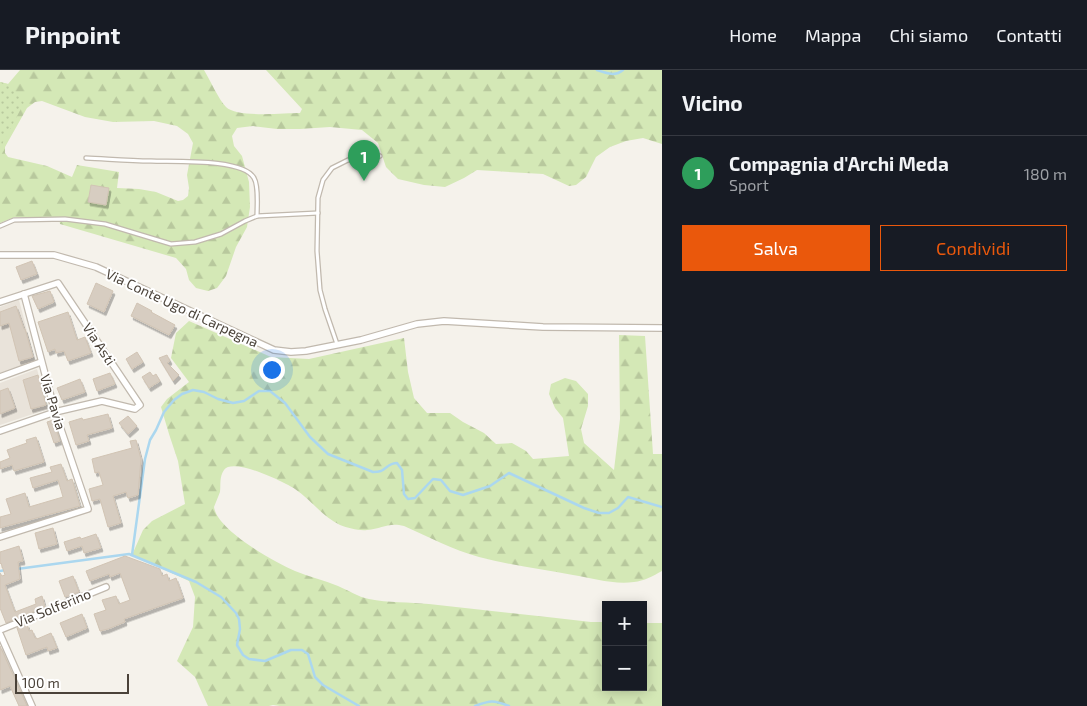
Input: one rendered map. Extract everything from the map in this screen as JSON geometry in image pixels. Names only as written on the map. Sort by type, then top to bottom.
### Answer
[{"type":"street","name":"Via Conte Ugo di Carpegna","points":[[0,255],[54,255],[96,268],[274,350],[291,352],[306,352],[362,340],[417,324],[444,321],[543,327],[662,328]]},
{"type":"street","name":"Via Asti","points":[[24,294],[58,283],[140,405],[135,409],[102,401],[55,412]]},
{"type":"street","points":[[0,302],[24,294]]},
{"type":"street","name":"Via Pavia","points":[[0,537],[88,509],[55,412],[24,294]]},
{"type":"street","points":[[0,377],[42,362]]},
{"type":"street","points":[[0,431],[55,412]]},
{"type":"street","name":"Via Solferino","points":[[0,630],[106,587]]},
{"type":"street","points":[[0,634],[32,706]]},
{"type":"lane","points":[[338,345],[324,309],[320,290],[317,251],[318,198],[323,180],[332,168],[348,160],[380,156]]},
{"type":"lane","points":[[86,158],[157,162],[203,161],[246,170],[254,178],[257,191],[257,216]]},
{"type":"lane","points":[[0,226],[14,220],[65,220],[105,224],[171,244],[195,242],[221,234],[257,216],[318,213]]},
{"type":"shaded area","points":[[19,300],[35,362],[0,373],[0,307]]},
{"type":"shaded area","points":[[37,369],[48,409],[0,425],[0,383]]},
{"type":"green space","points":[[20,70],[204,70],[226,107],[240,113],[272,114],[300,113],[302,109],[266,70],[662,70],[662,144],[643,138],[626,141],[610,147],[596,157],[586,177],[576,185],[569,186],[543,174],[477,170],[445,187],[424,185],[398,179],[386,167],[378,143],[362,130],[330,127],[277,129],[253,126],[237,128],[232,136],[234,146],[242,156],[249,182],[250,207],[247,227],[236,247],[226,276],[217,288],[208,291],[196,288],[189,280],[186,269],[176,258],[60,224],[59,217],[15,217],[0,223],[0,82],[8,84]],"holes":[[[42,101],[85,117],[113,122],[154,121],[177,126],[188,134],[193,143],[187,175],[188,196],[178,201],[156,192],[117,188],[119,172],[77,165],[72,177],[47,166],[8,157],[5,153],[5,147],[27,108],[35,102]]]},
{"type":"green space","points":[[0,82],[8,84],[24,103],[0,148]]},
{"type":"green space","points":[[189,321],[271,357],[309,359],[404,338],[408,372],[414,398],[427,413],[450,413],[484,433],[496,444],[512,443],[526,451],[533,459],[569,456],[563,418],[555,408],[549,394],[551,384],[565,378],[576,381],[588,394],[588,406],[581,429],[584,443],[614,470],[620,419],[619,335],[645,336],[653,454],[662,454],[662,571],[645,579],[626,583],[611,582],[491,560],[460,551],[404,526],[389,525],[367,530],[350,528],[334,522],[295,489],[270,476],[248,468],[229,467],[224,470],[221,478],[220,492],[214,507],[217,516],[235,535],[261,553],[295,571],[333,584],[365,598],[602,622],[602,691],[647,691],[647,623],[662,623],[662,706],[208,706],[195,677],[177,661],[193,627],[195,597],[189,581],[132,555],[143,530],[152,521],[185,504],[178,461],[161,407],[167,399],[189,382],[171,358],[176,333]]},
{"type":"building","points":[[91,185],[109,188],[106,205],[88,202]]},
{"type":"building","points":[[32,261],[37,274],[21,280],[16,267]]},
{"type":"building","points":[[96,283],[113,291],[104,312],[87,304]]},
{"type":"building","points":[[50,291],[54,302],[38,309],[32,296]]},
{"type":"building","points":[[137,303],[175,325],[169,335],[131,316]]},
{"type":"building","points":[[16,306],[33,357],[19,361],[9,323],[0,326],[0,312]]},
{"type":"building","points":[[68,312],[77,340],[85,337],[91,353],[68,361],[64,351],[56,353],[55,349],[48,352],[38,322]]},
{"type":"building","points":[[137,352],[143,362],[132,369],[126,359]]},
{"type":"building","points":[[167,355],[170,361],[167,363],[179,375],[173,381],[159,358]]},
{"type":"building","points":[[150,372],[153,376],[156,374],[160,381],[149,388],[142,377]]},
{"type":"building","points":[[110,373],[115,384],[97,391],[93,379]]},
{"type":"building","points":[[38,375],[46,405],[31,409],[23,380]]},
{"type":"building","points":[[80,379],[85,392],[62,400],[57,388]]},
{"type":"building","points":[[8,388],[15,408],[0,414],[0,391]]},
{"type":"building","points":[[108,414],[112,428],[87,435],[89,441],[76,445],[69,422]]},
{"type":"building","points":[[128,416],[137,426],[128,434],[119,423]]},
{"type":"building","points":[[53,420],[60,441],[54,443],[47,422]]},
{"type":"building","points":[[36,437],[44,462],[14,471],[12,465],[0,469],[0,462],[10,458],[7,450],[27,443],[26,440]]},
{"type":"building","points":[[136,440],[141,459],[138,495],[128,498],[126,492],[113,496],[121,523],[108,527],[100,499],[92,501],[89,489],[103,485],[99,472],[95,473],[92,459],[132,448],[130,441]]},
{"type":"building","points":[[61,464],[67,481],[72,479],[80,506],[0,528],[0,517],[11,514],[6,499],[25,493],[29,507],[63,497],[58,480],[33,488],[30,478],[52,472],[50,467]]},
{"type":"building","points":[[53,528],[57,544],[39,549],[35,533]]},
{"type":"building","points":[[96,534],[101,548],[84,553],[82,546],[67,551],[64,542]]},
{"type":"building","points":[[19,546],[23,561],[18,562],[20,579],[5,585],[15,612],[36,604],[35,599],[42,596],[45,607],[6,623],[0,608],[0,573],[2,576],[5,575],[0,564],[0,552]]},
{"type":"building","points":[[125,556],[160,569],[162,576],[167,574],[169,581],[176,578],[183,598],[124,619],[125,622],[100,631],[94,614],[106,610],[102,600],[116,596],[119,604],[130,600],[120,573],[110,577],[109,574],[90,581],[86,571]]},
{"type":"building","points":[[73,576],[79,592],[65,597],[59,581]]},
{"type":"building","points":[[82,614],[87,628],[66,637],[60,623]]},
{"type":"building","points":[[27,624],[29,631],[32,630],[37,639],[51,633],[57,648],[48,651],[47,647],[26,655],[17,628]]},
{"type":"building","points":[[0,646],[27,706],[19,706],[10,686],[0,690]]},
{"type":"waterway","points":[[597,70],[614,74],[623,70]]},
{"type":"waterway","points":[[132,555],[145,459],[150,440],[164,412],[174,400],[182,394],[193,390],[233,403],[244,401],[259,391],[270,391],[285,403],[310,437],[328,454],[373,472],[381,471],[397,463],[402,470],[404,494],[408,499],[415,498],[433,479],[441,480],[450,491],[463,495],[490,486],[509,473],[584,508],[599,513],[609,513],[618,508],[628,497],[662,507]]},
{"type":"waterway","points":[[17,569],[129,554],[196,582],[221,597],[239,619],[240,629],[237,645],[243,655],[249,659],[265,661],[291,650],[302,650],[308,654],[315,677],[323,685],[359,706]]},
{"type":"waterway","points":[[0,571],[6,570]]},
{"type":"waterway","points":[[475,706],[492,702],[509,706]]},
{"type":"place","name":"Compagnia d'Archi Meda","points":[[364,181]]}]
